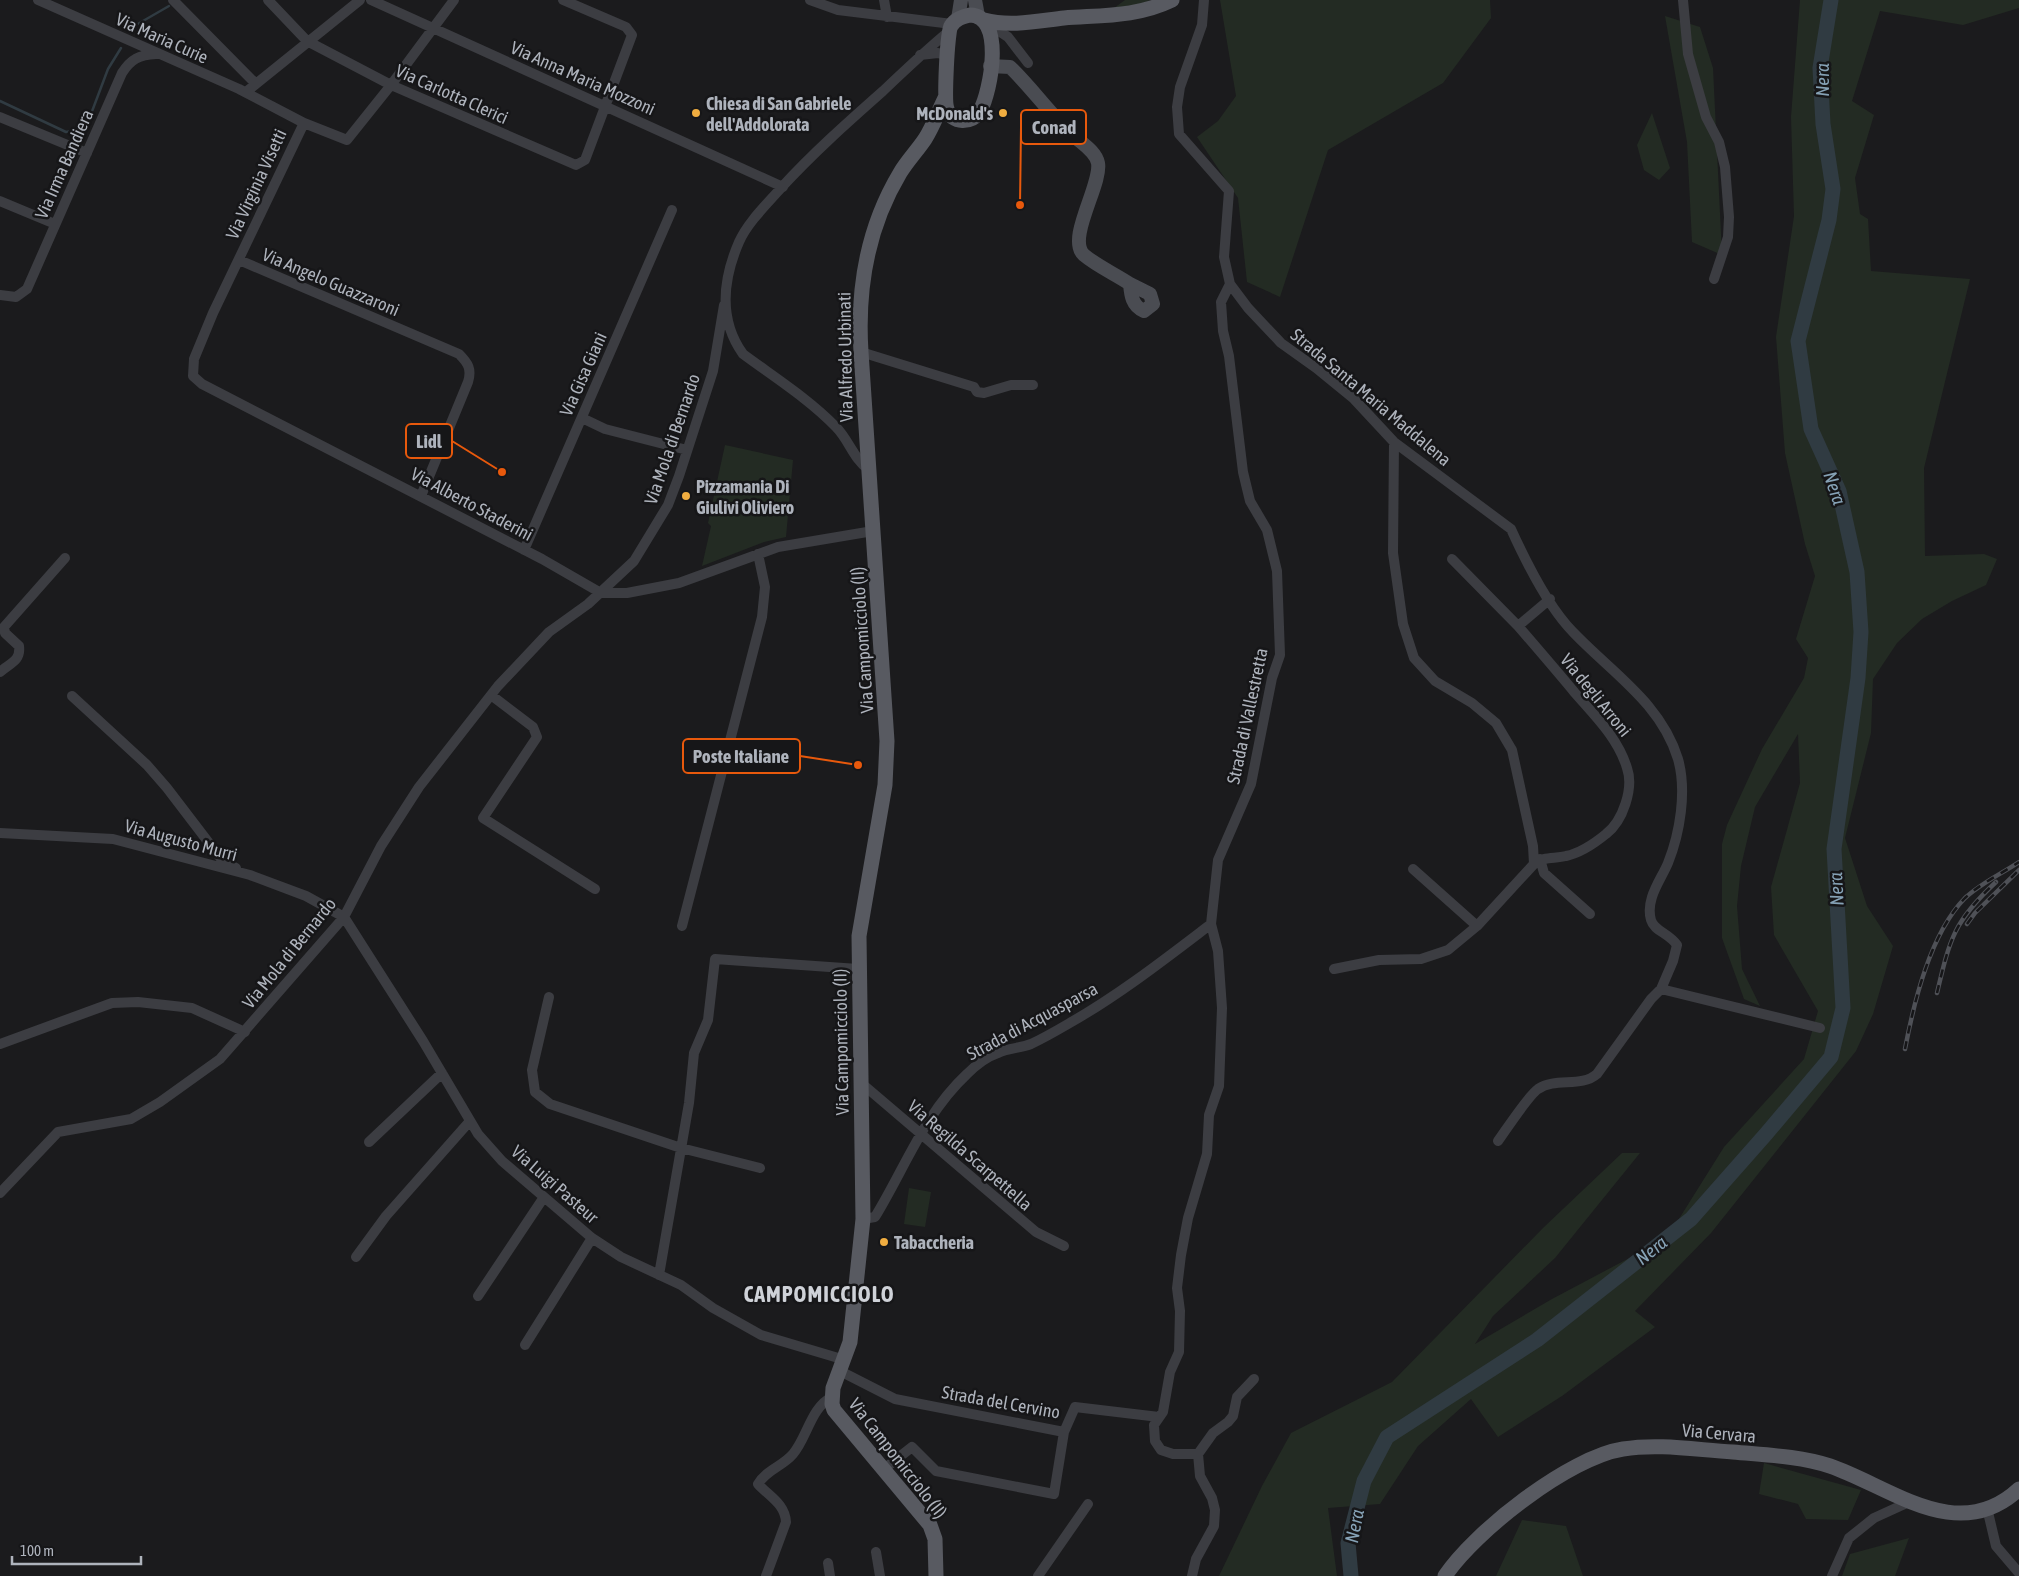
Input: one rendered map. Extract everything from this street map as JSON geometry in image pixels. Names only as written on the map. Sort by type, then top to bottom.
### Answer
[{"type":"main road","points":[[961,0],[952,25],[944,98],[947,112],[955,120],[963,121]]},
{"type":"main road","points":[[975,0],[981,18],[1000,31],[1116,16],[1153,9],[1172,0]]},
{"type":"main road","points":[[952,25],[981,18],[1000,31]]},
{"type":"main road","points":[[925,138],[973,118],[979,113],[986,94],[990,66],[1000,31]]},
{"type":"main road","points":[[990,66],[1010,67],[1027,83],[1057,121],[1092,152],[1098,162],[1098,171],[1086,208],[1080,245],[1083,254],[1130,284]]},
{"type":"main road","name":"Via Alfredo Urbinati","points":[[868,470],[861,352],[860,305],[862,280],[873,233],[883,206],[900,173],[925,138],[944,98]]},
{"type":"main road","name":"Via Campomicciolo (II)","points":[[868,470],[884,673],[885,785],[859,936],[863,1218],[857,1290],[850,1342],[832,1397],[834,1410],[930,1525],[935,1539],[936,1576]]},
{"type":"main road","name":"Via Cervara","points":[[1445,1576],[1474,1539],[1520,1502],[1579,1464],[1623,1449],[1666,1447],[1796,1458],[1829,1466],[1926,1508],[1953,1513],[1986,1508],[2000,1503],[2019,1489]]},
{"type":"street","name":"Via Maria Curie","points":[[38,0],[156,54],[246,92]]},
{"type":"street","points":[[173,0],[256,84]]},
{"type":"street","name":"Via Carlotta Clerici","points":[[268,0],[308,41],[391,86],[576,165],[582,164],[585,160],[605,106]]},
{"type":"street","points":[[246,92],[360,0]]},
{"type":"street","name":"Via Anna Maria Mozzoni","points":[[370,0],[782,187]]},
{"type":"street","name":"Via Virginia Visetti","points":[[246,92],[304,123],[347,140],[391,86],[454,0]]},
{"type":"street","points":[[564,0],[626,27],[632,35],[605,106]]},
{"type":"street","points":[[810,0],[838,10],[952,25]]},
{"type":"street","points":[[884,0],[886,16]]},
{"type":"street","name":"Strada Santa Maria Maddalena","points":[[1204,0],[1202,25],[1180,87],[1177,107],[1178,134],[1229,191],[1224,257],[1230,284],[1281,343],[1354,399],[1394,442],[1511,529],[1520,550],[1558,615],[1654,711],[1667,733],[1678,760],[1682,783],[1676,838],[1668,864],[1655,888],[1650,914],[1651,922],[1658,929],[1671,936],[1677,945],[1673,961],[1661,989],[1651,999],[1597,1074],[1590,1080],[1552,1084],[1537,1089],[1498,1141]]},
{"type":"street","points":[[1683,0],[1688,54],[1706,117],[1719,142],[1725,167],[1729,217],[1728,237],[1714,280]]},
{"type":"street","name":"Via Mola di Bernardo","points":[[0,1193],[58,1132],[130,1119],[160,1102],[220,1059],[344,917],[381,846],[419,787],[491,695],[549,632],[602,593],[634,561],[652,533],[668,505],[713,371],[728,272],[740,240],[762,209],[838,130],[952,25]]},
{"type":"street","points":[[1000,31],[1028,63]]},
{"type":"street","points":[[919,56],[938,53],[948,56]]},
{"type":"street","name":"Via Irma Bandiera","points":[[0,290],[5,295],[16,297],[27,289],[130,60],[144,55],[156,54]]},
{"type":"street","points":[[0,117],[87,153]]},
{"type":"street","name":"Via Virginia Visetti","points":[[239,260],[304,123]]},
{"type":"street","points":[[0,201],[55,224]]},
{"type":"street","name":"Via Gisa Giani","points":[[524,550],[672,210]]},
{"type":"street","name":"Via Angelo Guazzaroni","points":[[194,376],[194,359],[213,313],[239,260],[459,354],[468,362],[471,373],[421,496]]},
{"type":"street","name":"Strada di Vallestretta","points":[[1159,1417],[1166,1402],[1170,1372],[1179,1352],[1181,1340],[1177,1288],[1180,1255],[1188,1218],[1208,1154],[1209,1115],[1219,1086],[1222,1008],[1218,951],[1211,924],[1218,860],[1251,784],[1272,678],[1280,655],[1277,571],[1267,530],[1250,501],[1243,472],[1229,356],[1223,331],[1221,302],[1230,284]]},
{"type":"street","points":[[724,305],[729,327],[743,354],[825,415],[838,429],[858,462],[868,470]]},
{"type":"street","points":[[861,352],[974,387],[977,392],[984,393],[1011,385],[1033,386]]},
{"type":"street","name":"Via Alberto Staderini","points":[[194,376],[202,384],[421,496],[602,593]]},
{"type":"street","points":[[582,418],[606,429],[687,450]]},
{"type":"street","points":[[1394,442],[1393,552],[1403,624],[1414,658],[1435,681],[1472,703],[1496,723],[1512,750],[1537,862],[1544,872],[1590,914]]},
{"type":"street","points":[[602,593],[627,593],[679,583],[778,547],[873,532]]},
{"type":"street","points":[[682,926],[762,616],[765,587],[758,554]]},
{"type":"street","points":[[0,672],[18,659],[20,654],[19,646],[5,633],[4,627],[47,576],[65,558]]},
{"type":"street","name":"Via degli Arroni","points":[[1452,559],[1518,626],[1603,724],[1620,750],[1628,770],[1628,794],[1620,816],[1608,833],[1590,846],[1566,856],[1537,862]]},
{"type":"street","points":[[1518,626],[1550,599]]},
{"type":"street","points":[[491,695],[533,727],[537,737],[483,818],[595,889]]},
{"type":"street","points":[[72,696],[147,765],[222,860],[250,875]]},
{"type":"street","name":"Via Augusto Murri","points":[[0,832],[113,839],[250,875],[306,896],[344,917]]},
{"type":"street","points":[[1334,969],[1380,960],[1421,959],[1448,950],[1477,926],[1537,862]]},
{"type":"street","points":[[1413,869],[1477,926]]},
{"type":"street","name":"Via Luigi Pasteur","points":[[344,917],[442,1072],[478,1134],[502,1161],[592,1238],[621,1257],[681,1285],[713,1308],[761,1335],[842,1366]]},
{"type":"street","name":"Strada di Acquasparsa","points":[[863,1218],[875,1218],[896,1183],[920,1133],[940,1104],[966,1074],[981,1061],[998,1052],[1029,1044],[1067,1025],[1121,992],[1211,924]]},
{"type":"street","points":[[659,1275],[689,1103],[694,1053],[708,1020],[715,959],[858,969]]},
{"type":"street","points":[[1661,989],[1820,1028]]},
{"type":"street","points":[[549,997],[532,1070],[535,1092],[550,1104],[681,1148],[760,1168]]},
{"type":"street","points":[[0,1044],[112,1003],[138,1002],[192,1008],[245,1032]]},
{"type":"street","points":[[369,1142],[442,1072]]},
{"type":"street","name":"Via Regilda Scarpettella","points":[[860,1082],[1036,1232],[1064,1246]]},
{"type":"street","points":[[356,1257],[386,1216],[470,1121]]},
{"type":"street","points":[[478,1296],[544,1197]]},
{"type":"street","points":[[525,1345],[592,1238]]},
{"type":"street","name":"Strada del Cervino","points":[[842,1366],[895,1399],[1064,1432],[1075,1407],[1159,1417]]},
{"type":"street","points":[[1192,1576],[1196,1559],[1214,1526],[1215,1510],[1212,1498],[1200,1476],[1198,1454],[1213,1433],[1233,1416],[1237,1397],[1254,1379]]},
{"type":"street","points":[[766,1576],[786,1522],[785,1512],[778,1502],[758,1484],[768,1470],[793,1454],[821,1406],[832,1397]]},
{"type":"street","points":[[1159,1417],[1154,1425],[1155,1441],[1161,1450],[1173,1454],[1198,1454]]},
{"type":"street","points":[[884,1470],[912,1447],[936,1470],[1054,1494],[1064,1432]]},
{"type":"street","points":[[1832,1576],[1849,1538],[1874,1518],[1909,1502]]},
{"type":"street","points":[[1038,1576],[1088,1504]]},
{"type":"street","points":[[1986,1508],[1996,1546],[2019,1573]]},
{"type":"street","points":[[876,1552],[880,1576]]},
{"type":"street","points":[[828,1563],[830,1576]]},
{"type":"shaded area","points":[[1125,0],[1150,0],[1141,4],[1114,8]]},
{"type":"shaded area","points":[[1220,0],[1490,0],[1491,18],[1443,83],[1328,150],[1280,297],[1247,282],[1238,198],[1197,137],[1218,121],[1236,96]]},
{"type":"shaded area","points":[[1800,0],[2019,0],[2019,8],[1963,25],[1880,11],[1852,101],[1874,115],[1855,178],[1860,214],[1868,219],[1871,271],[1970,279],[1924,468],[1925,556],[1984,554],[1997,559],[1986,585],[1952,601],[1922,619],[1897,643],[1873,679],[1871,733],[1845,838],[1867,906],[1893,946],[1873,1014],[1856,1051],[1711,1233],[1635,1311],[1655,1327],[1562,1396],[1498,1437],[1471,1399],[1418,1446],[1380,1504],[1328,1508],[1337,1576],[1219,1576],[1262,1486],[1291,1433],[1392,1382],[1543,1228],[1622,1153],[1640,1153],[1555,1258],[1493,1316],[1475,1344],[1552,1299],[1667,1238],[1724,1147],[1804,1059],[1818,1011],[1774,935],[1771,887],[1800,783],[1798,734],[1755,807],[1741,866],[1737,906],[1742,969],[1760,1006],[1744,999],[1722,938],[1722,844],[1727,825],[1762,749],[1804,678],[1808,658],[1796,639],[1815,576],[1805,544],[1785,453],[1776,337],[1794,216],[1791,117]]},
{"type":"shaded area","points":[[1665,16],[1700,27],[1713,68],[1722,255],[1692,242],[1687,142]]},
{"type":"shaded area","points":[[1652,113],[1670,168],[1659,180],[1644,170],[1637,145]]},
{"type":"shaded area","points":[[725,445],[793,460],[786,537],[764,542],[702,566],[711,526],[708,523]]},
{"type":"shaded area","points":[[909,1188],[931,1192],[925,1227],[904,1224]]},
{"type":"shaded area","points":[[1764,1463],[1861,1490],[1848,1520],[1806,1519],[1798,1504],[1759,1494]]},
{"type":"shaded area","points":[[1522,1520],[1566,1526],[1583,1576],[1496,1576]]},
{"type":"shaded area","points":[[1909,1538],[1895,1576],[1842,1576],[1850,1554]]},
{"type":"waterway","name":"Nera","points":[[1351,1576],[1348,1543],[1364,1481],[1387,1437],[1537,1340],[1691,1219],[1831,1057],[1843,1008],[1834,849],[1858,678],[1861,632],[1857,572],[1839,491],[1811,429],[1798,341],[1829,220],[1833,189],[1823,124],[1820,68],[1831,0]]},
{"type":"waterway","points":[[130,31],[136,25],[169,6]]},
{"type":"waterway","points":[[91,114],[108,69],[121,48]]},
{"type":"waterway","points":[[0,101],[66,132],[84,129]]},
{"type":"railway","points":[[1905,1049],[1925,969],[1942,930],[1965,898],[1984,883],[2019,862]]},
{"type":"railway","points":[[1967,924],[1975,913],[2019,870]]},
{"type":"railway","points":[[1937,993],[1950,944],[1962,920],[1996,882]]},
{"type":"place","name":"Chiesa di San Gabriele dell'Addolorata","points":[[696,113]]},
{"type":"place","name":"McDonald's","points":[[1003,113]]},
{"type":"place","name":"Conad","points":[[1020,205]]},
{"type":"place","name":"Lidl","points":[[502,472]]},
{"type":"place","name":"Pizzamania Di Giulivi Oliviero","points":[[686,496]]},
{"type":"place","name":"Poste Italiane","points":[[858,765]]},
{"type":"place","name":"Tabaccheria","points":[[884,1242]]},
{"type":"district","name":"CAMPOMICCIOLO","points":[[819,1294]]}]
